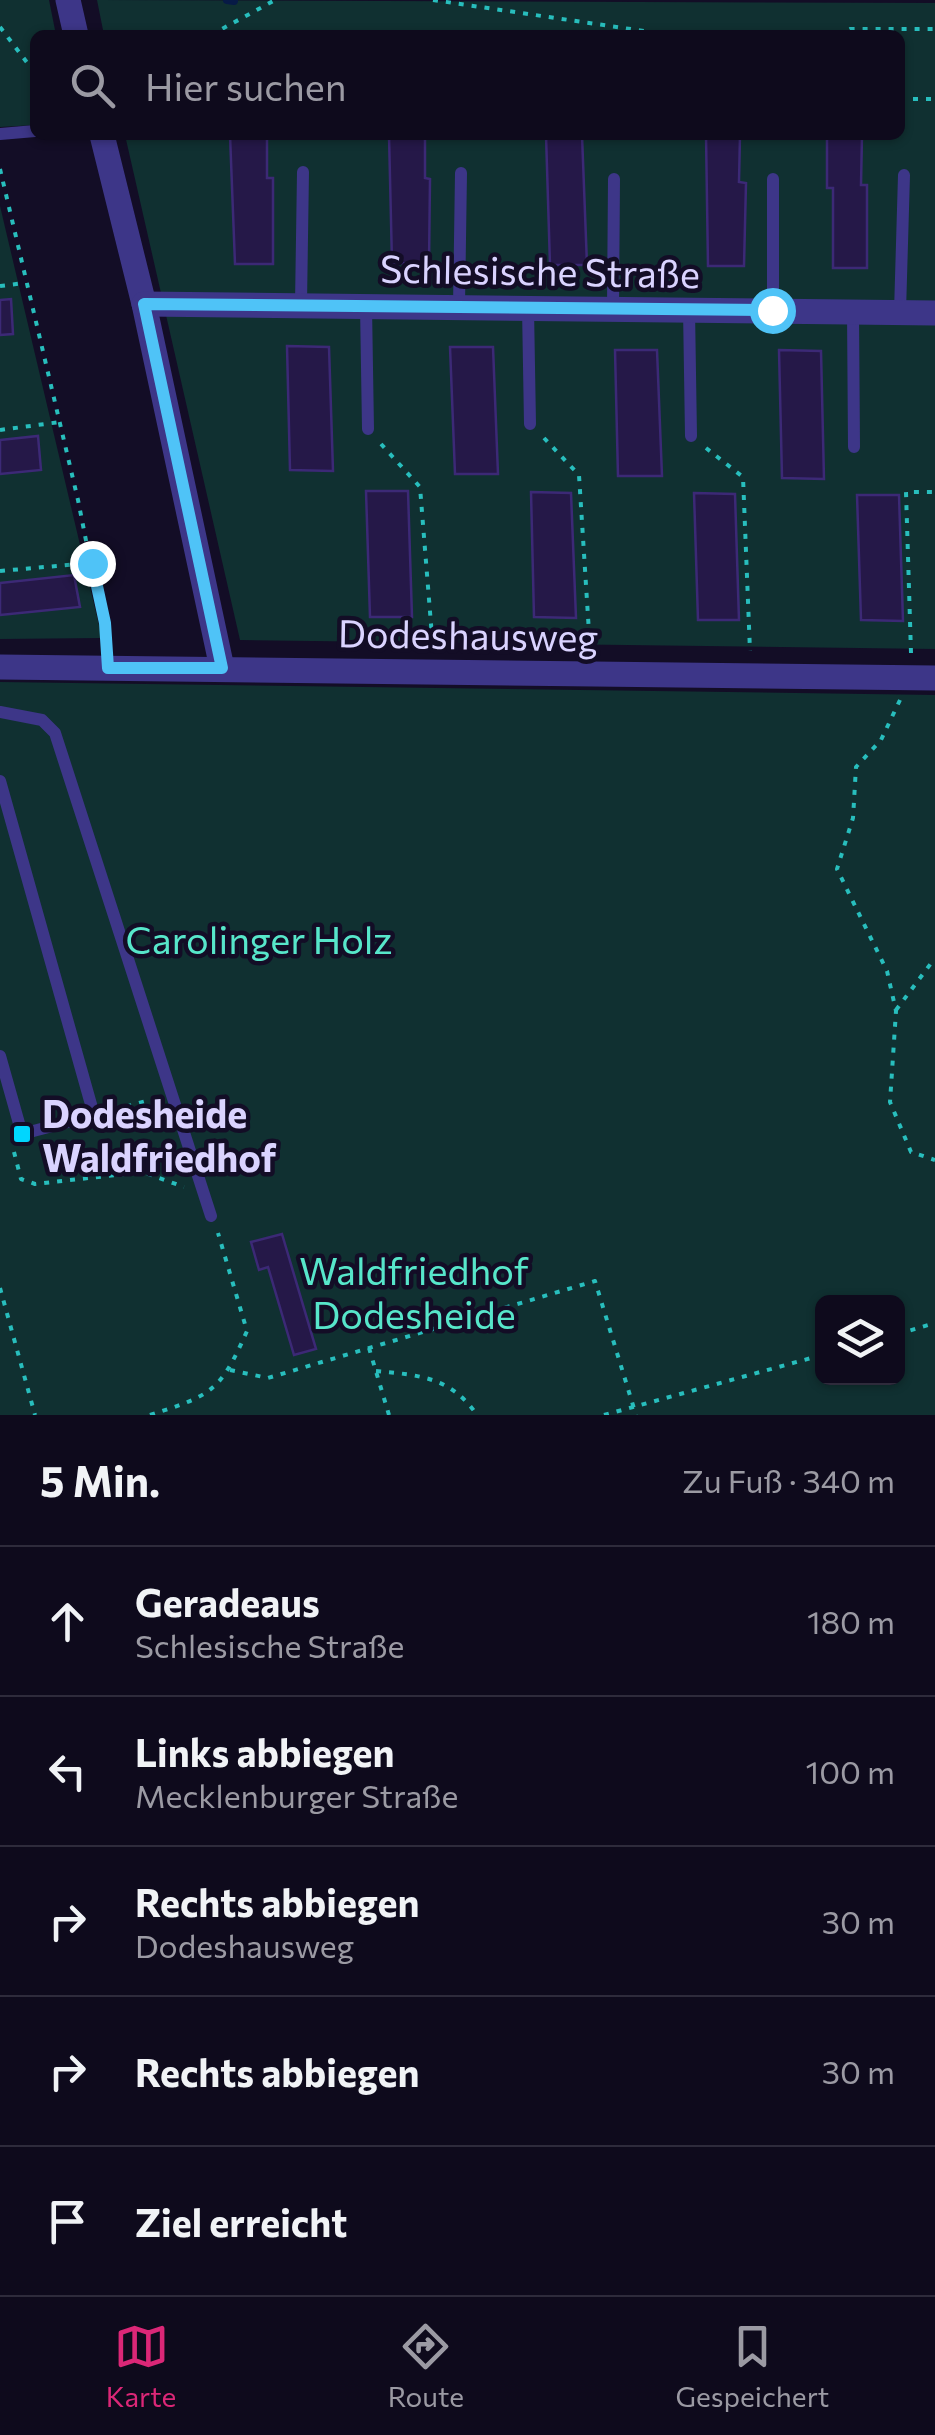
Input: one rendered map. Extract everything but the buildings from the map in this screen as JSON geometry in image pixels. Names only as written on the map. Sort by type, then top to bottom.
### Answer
[{"type":"street","points":[[68,0],[75,30]]},
{"type":"street","points":[[103,140],[144,304],[222,668]]},
{"type":"street","name":"Schlesische Straße","points":[[144,304],[935,313]]},
{"type":"street","name":"Dodeshausweg","points":[[0,668],[919,670]]},
{"type":"lane","points":[[0,134],[30,131]]},
{"type":"lane","points":[[301,304],[304,172]]},
{"type":"lane","points":[[459,306],[460,173]]},
{"type":"lane","points":[[900,312],[904,175]]},
{"type":"lane","points":[[613,308],[614,179]]},
{"type":"lane","points":[[772,310],[773,179]]},
{"type":"lane","points":[[366,304],[368,429]]},
{"type":"lane","points":[[528,308],[530,424]]},
{"type":"lane","points":[[689,309],[691,436]]},
{"type":"lane","points":[[853,312],[854,447]]},
{"type":"lane","points":[[0,712],[42,720],[55,733],[211,1216]]},
{"type":"lane","points":[[0,781],[94,1116],[22,1134],[0,1056]]},
{"type":"path","points":[[220,30],[275,0]]},
{"type":"path","points":[[433,0],[637,30]]},
{"type":"path","points":[[0,26],[30,65]]},
{"type":"path","points":[[848,30],[935,29]]},
{"type":"path","points":[[905,99],[935,100]]},
{"type":"path","points":[[0,169],[105,623],[108,668]]},
{"type":"path","points":[[0,286],[25,283]]},
{"type":"path","points":[[0,430],[60,422]]},
{"type":"path","points":[[530,424],[579,475],[591,654]]},
{"type":"path","points":[[368,429],[420,487],[433,652]]},
{"type":"path","points":[[691,436],[743,478],[750,654]]},
{"type":"path","points":[[935,492],[906,492],[919,670],[881,740],[856,766],[853,818],[837,869],[886,971],[896,1010],[890,1102],[911,1152],[935,1160]]},
{"type":"path","points":[[0,571],[92,563]]},
{"type":"path","points":[[896,1010],[935,958]]},
{"type":"path","points":[[94,1116],[170,1094]]},
{"type":"path","points":[[10,1137],[21,1179],[36,1184],[143,1172],[204,1194]]},
{"type":"path","points":[[150,1415],[205,1398],[230,1370],[247,1331],[211,1216]]},
{"type":"path","points":[[230,1370],[268,1378],[595,1281],[636,1415]]},
{"type":"path","points":[[0,1288],[35,1415]]},
{"type":"path","points":[[905,1332],[935,1324]]},
{"type":"path","points":[[369,1348],[389,1415]]},
{"type":"path","points":[[604,1415],[815,1356]]},
{"type":"path","points":[[376,1371],[430,1376],[457,1390],[477,1415]]},
{"type":"green space","points":[[0,0],[49,0],[55,30],[30,30],[30,125],[0,127]]},
{"type":"green space","points":[[97,0],[935,3],[935,649],[240,640],[126,140],[905,140],[905,30],[103,30]]},
{"type":"green space","points":[[0,206],[102,638],[0,639]]},
{"type":"green space","name":"Carolinger Holz","points":[[0,682],[935,695],[935,1415],[0,1415]]},
{"type":"waterway","points":[[227,0],[234,1]]},
{"type":"place","name":"Dodesheide Waldfriedhof","points":[[22,1134]]},
{"type":"route","points":[[92,563],[105,623],[108,668],[222,668],[144,304],[772,310]]},
{"type":"park label","name":"Waldfriedhof Dodesheide","points":[[414,1291]]}]
